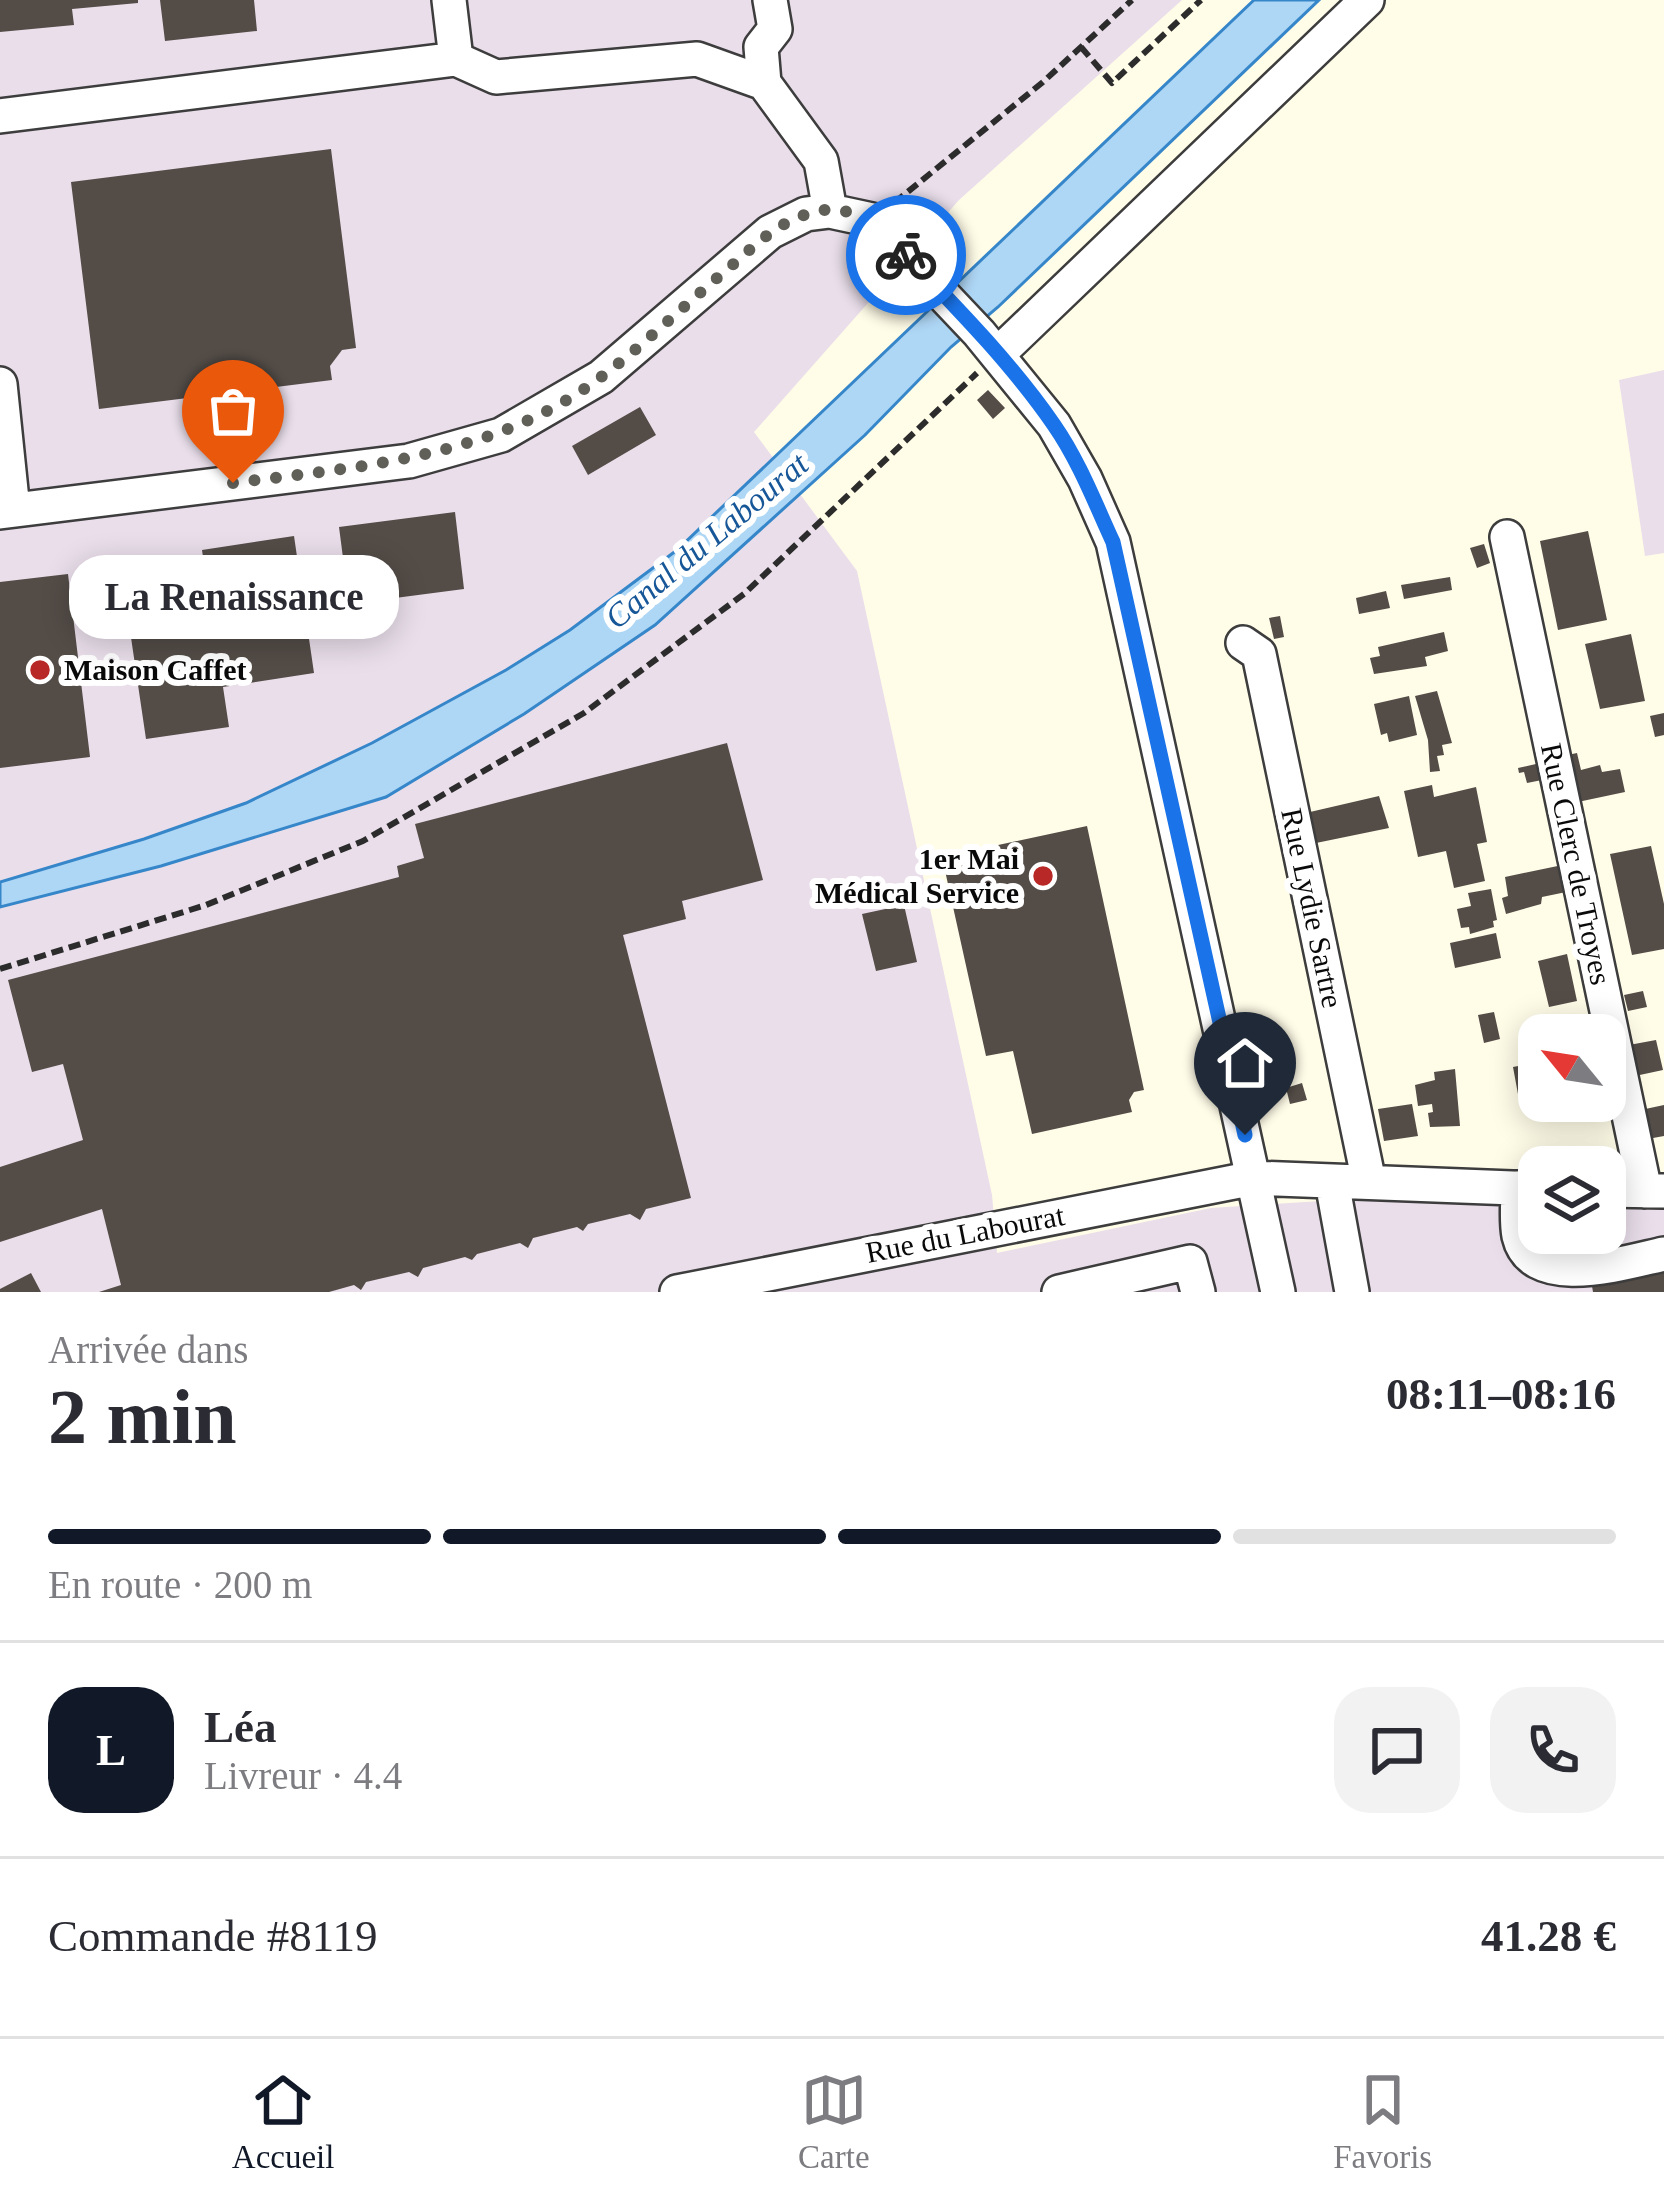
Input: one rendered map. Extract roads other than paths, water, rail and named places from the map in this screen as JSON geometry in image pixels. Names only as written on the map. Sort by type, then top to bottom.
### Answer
[{"type":"street","points":[[449,0],[456,59]]},
{"type":"street","points":[[770,0],[775,29],[761,47],[764,83],[821,161],[830,211]]},
{"type":"street","points":[[988,344],[1367,0]]},
{"type":"street","points":[[0,116],[456,59],[496,77],[697,59],[764,83]]},
{"type":"street","points":[[0,384],[7,511],[409,460],[501,435],[602,377],[770,232],[806,214],[830,211],[872,220],[943,293],[1054,425],[1113,542],[1278,1292]]},
{"type":"street","name":"Rue Clerc de Troyes","points":[[1507,537],[1654,1191]]},
{"type":"street","name":"Rue Lydie Sartre","points":[[1243,643],[1259,655],[1369,1182]]},
{"type":"street","name":"Rue du Labourat","points":[[677,1292],[769,1282],[1254,1178],[1518,1188]]},
{"type":"street","points":[[1332,1182],[1352,1292]]},
{"type":"street","points":[[1528,1254],[1546,1267],[1585,1271],[1664,1254]]},
{"type":"street","points":[[1059,1292],[1190,1262],[1198,1292]]},
{"type":"water","name":"Canal du Labourat","points":[[1254,0],[1319,0],[951,347],[865,435],[655,625],[524,714],[386,797],[161,866],[0,907],[0,882],[246,803],[372,743],[570,630],[677,550]]},
{"type":"place","name":"La Renaissance","points":[[233,483]]},
{"type":"place","name":"Maison Caffet","points":[[40,670]]},
{"type":"place","name":"1er Mai Médical Service","points":[[1043,876]]}]
